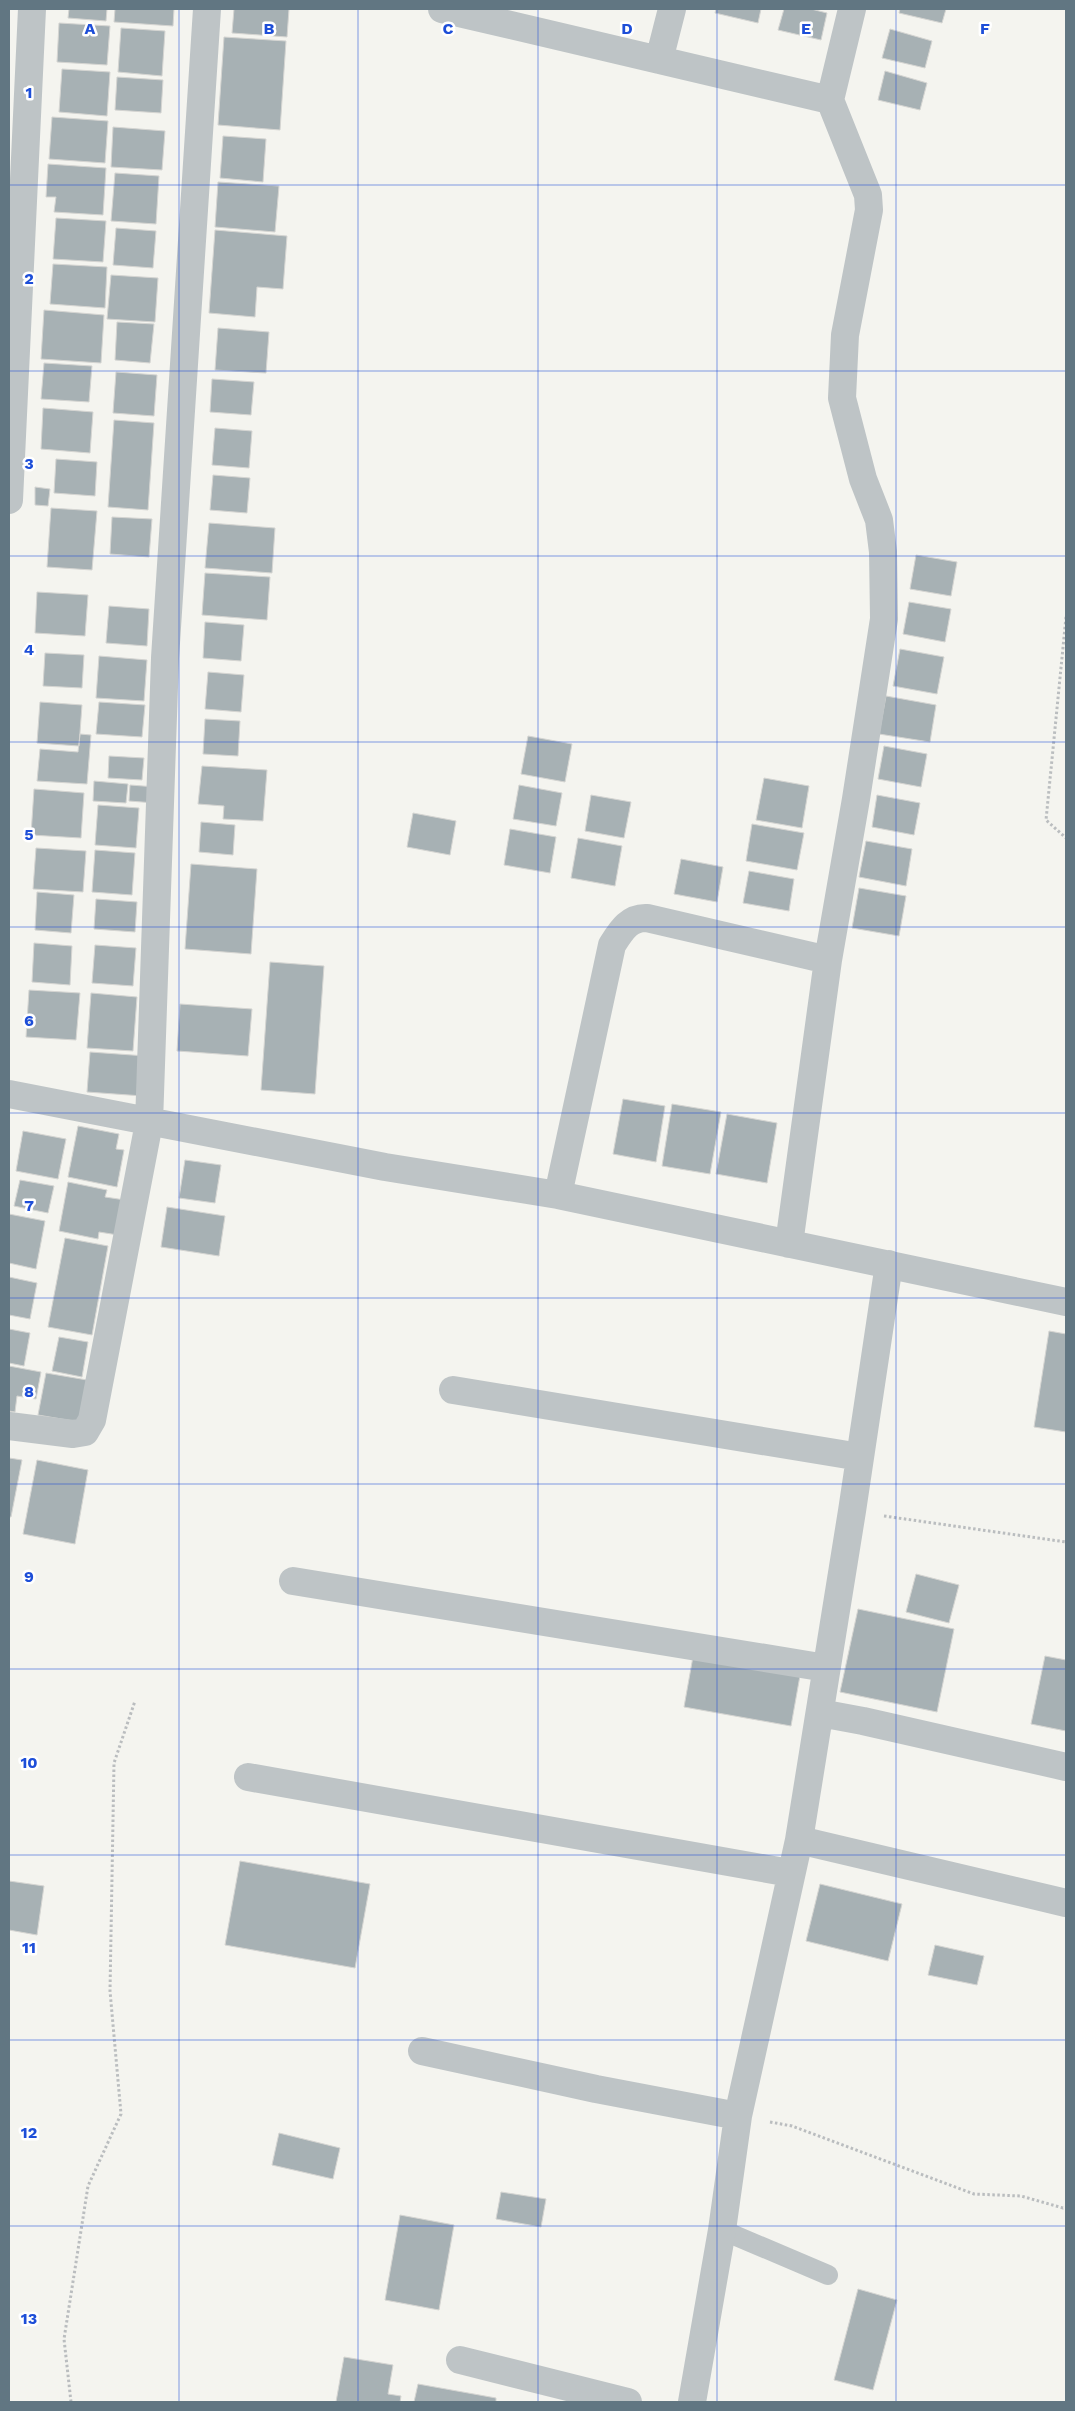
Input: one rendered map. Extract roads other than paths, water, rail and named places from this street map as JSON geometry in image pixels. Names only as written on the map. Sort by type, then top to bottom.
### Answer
[{"type":"street","points":[[9,500],[32,9]]},
{"type":"street","points":[[9,1426],[73,1434],[85,1432],[89,1427],[96,1408],[150,1123],[165,658],[207,9]]},
{"type":"street","points":[[442,9],[472,13],[659,60],[830,100]]},
{"type":"street","points":[[659,60],[672,9]]},
{"type":"street","points":[[789,1244],[828,960],[884,619],[884,552],[880,520],[863,479],[842,398],[846,336],[855,277],[867,228],[869,202],[852,152],[830,100],[852,9]]},
{"type":"street","points":[[558,1195],[612,945],[627,924],[636,918],[647,918],[828,960]]},
{"type":"street","points":[[9,1094],[150,1123],[385,1167],[558,1195],[1066,1302]]},
{"type":"street","points":[[692,2402],[722,2230],[738,2116],[790,1873],[799,1840],[852,1511],[889,1264]]},
{"type":"street","points":[[453,1390],[860,1457]]},
{"type":"street","points":[[293,1580],[826,1668]]},
{"type":"street","points":[[820,1713],[1066,1767]]},
{"type":"street","points":[[248,1777],[790,1873]]},
{"type":"street","points":[[799,1840],[1066,1903]]},
{"type":"street","points":[[422,2051],[596,2089],[738,2116]]},
{"type":"street","points":[[460,2360],[628,2402]]},
{"type":"lane","points":[[722,2230],[828,2275]]}]
